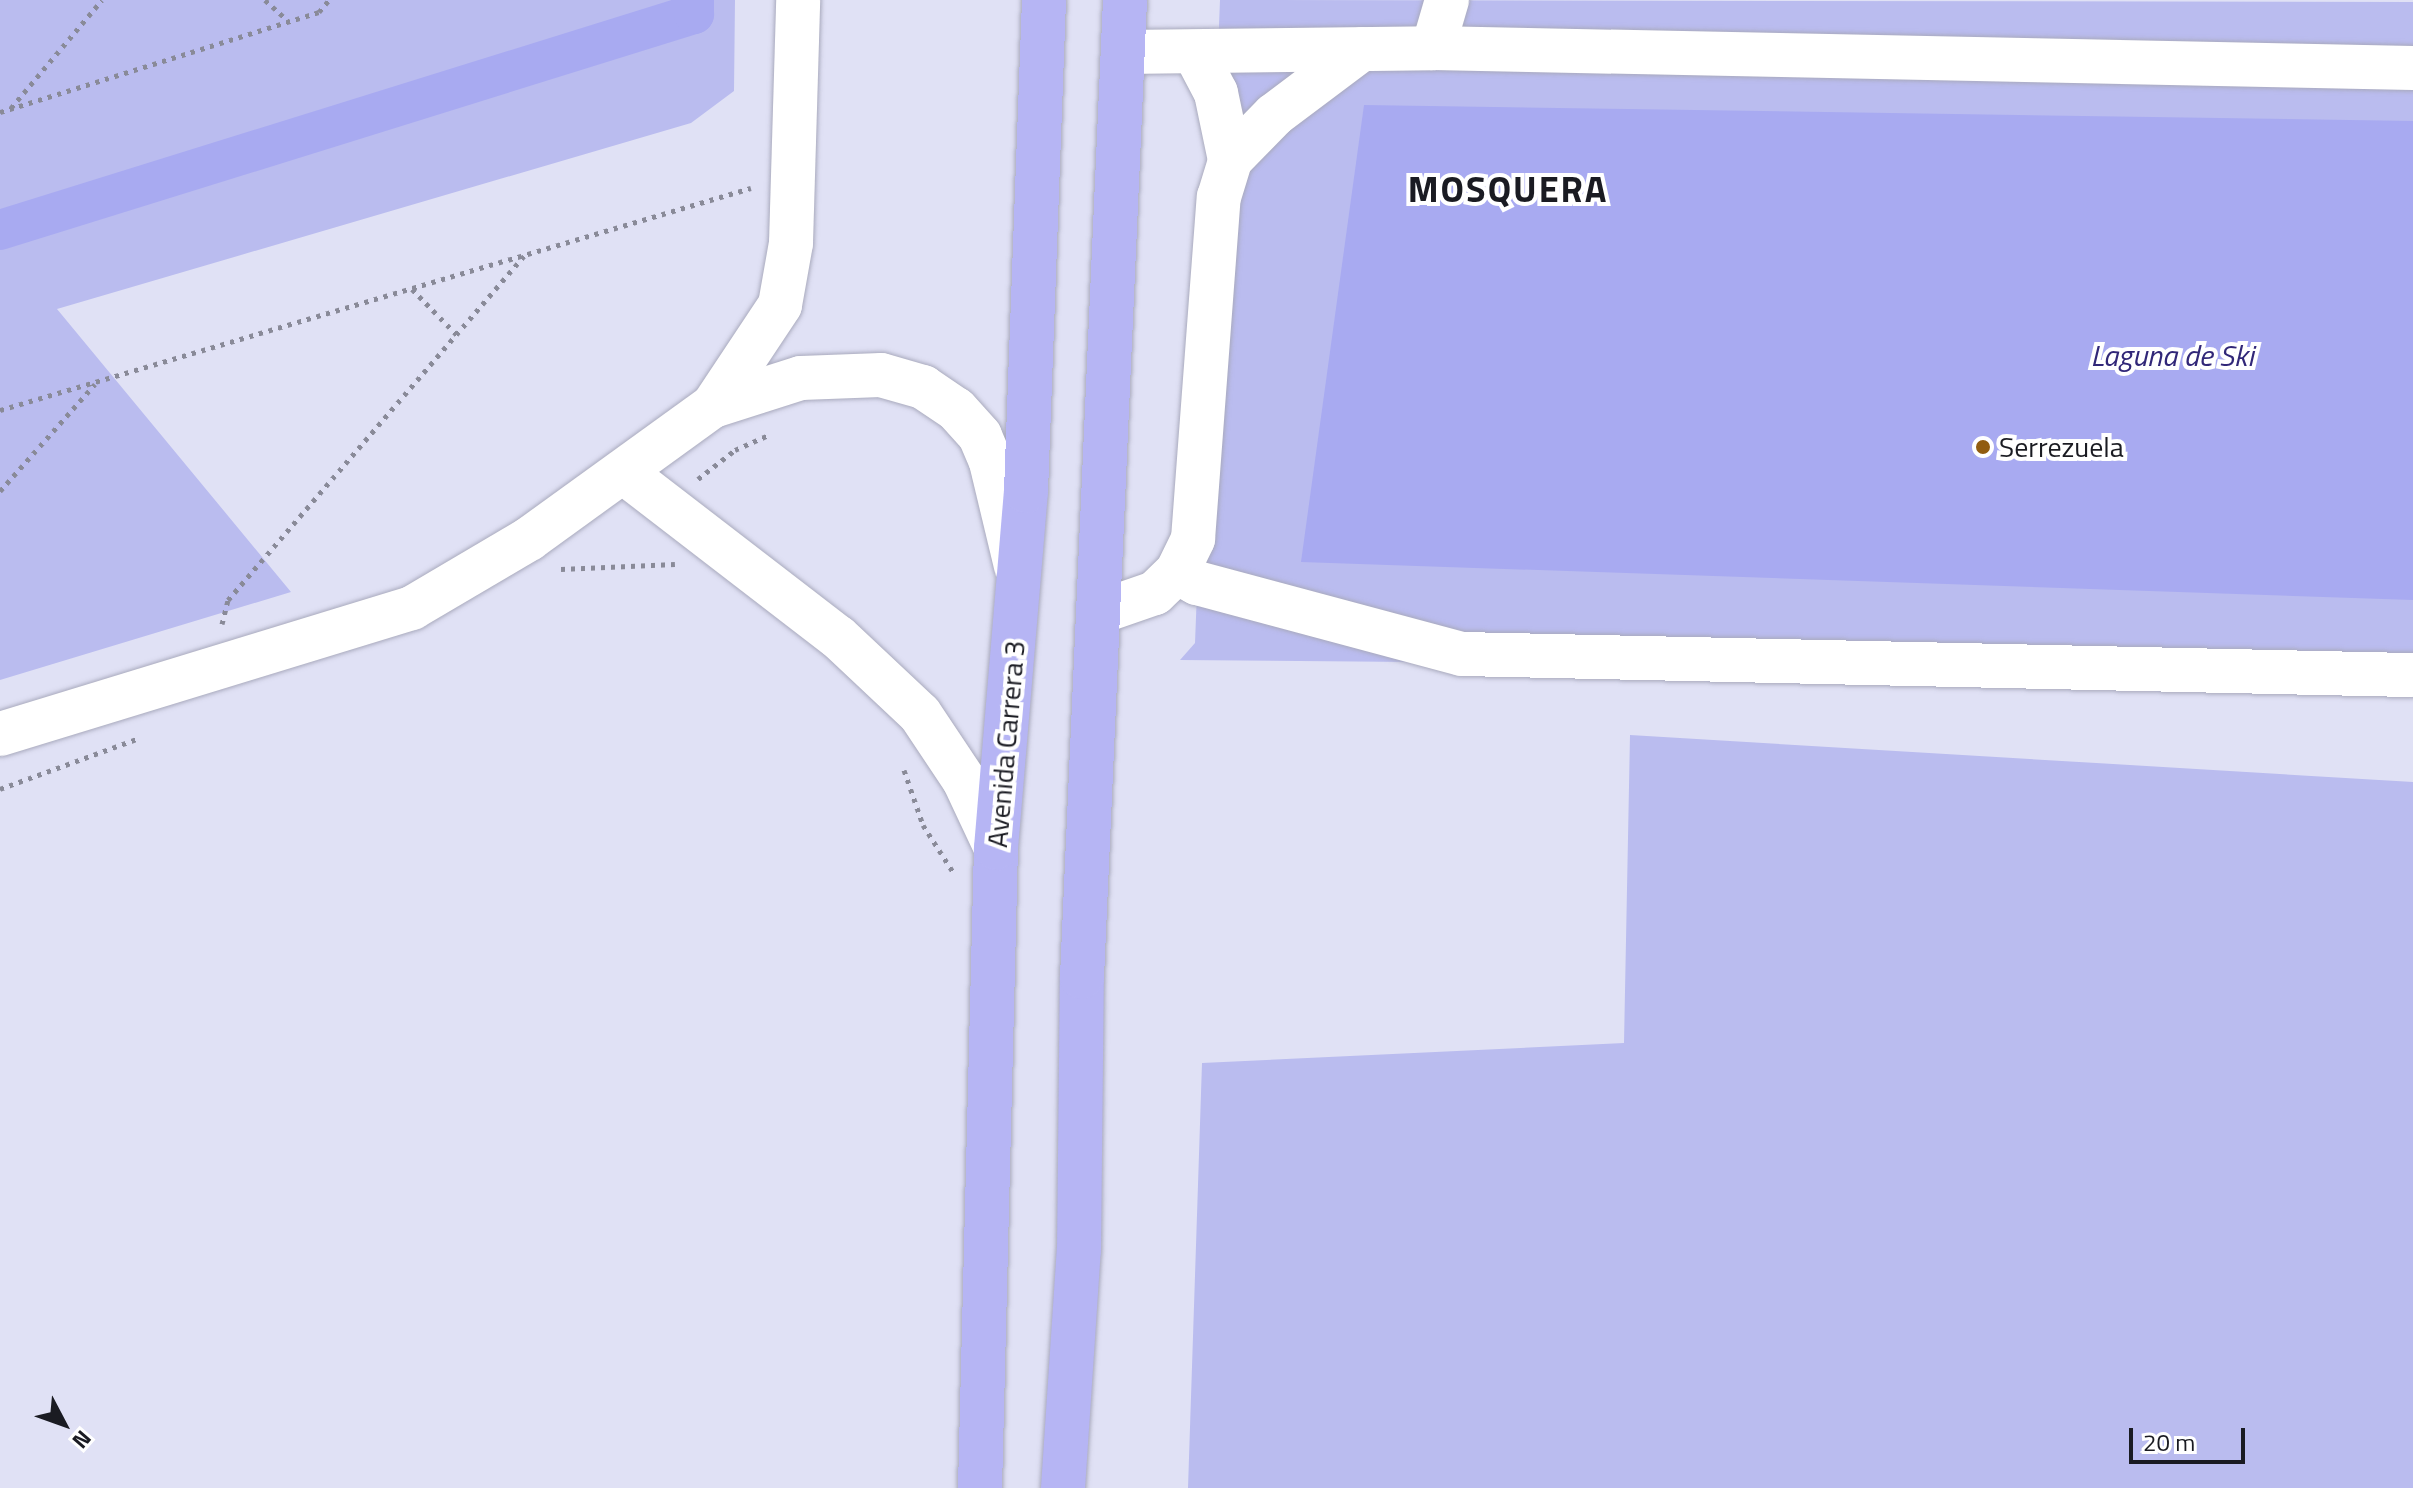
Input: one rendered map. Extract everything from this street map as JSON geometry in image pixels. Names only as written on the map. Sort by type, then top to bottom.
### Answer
[{"type":"main road","name":"Avenida Carrera 3","points":[[980,1488],[996,848],[1020,582],[1044,0]]},
{"type":"main road","points":[[1063,1488],[1079,1250],[1082,977],[1125,0]]},
{"type":"street","points":[[0,734],[412,608],[626,474],[713,406],[780,305],[791,243],[798,0]]},
{"type":"street","points":[[1433,48],[1447,0]]},
{"type":"street","points":[[1123,52],[1433,48],[2413,68]]},
{"type":"street","points":[[1100,612],[1155,593],[1177,572],[1193,539],[1219,197],[1230,160],[1274,115],[1362,49]]},
{"type":"street","points":[[1195,53],[1216,93],[1230,160]]},
{"type":"street","points":[[713,406],[801,378],[881,375],[923,387],[956,409],[980,436],[991,462],[1020,582]]},
{"type":"street","points":[[626,474],[838,637],[920,714],[964,780],[996,848]]},
{"type":"street","points":[[1177,572],[1197,583],[1462,654],[2413,675]]},
{"type":"path","points":[[11,109],[102,0]]},
{"type":"path","points":[[265,0],[289,21]]},
{"type":"path","points":[[0,112],[319,12],[329,0]]},
{"type":"path","points":[[0,410],[792,176]]},
{"type":"path","points":[[215,669],[228,600],[525,255]]},
{"type":"path","points":[[412,289],[457,335]]},
{"type":"path","points":[[0,491],[95,383]]},
{"type":"path","points":[[665,505],[735,450],[774,433]]},
{"type":"path","points":[[545,569],[686,564]]},
{"type":"path","points":[[0,789],[143,737]]},
{"type":"path","points":[[901,761],[941,859],[994,912]]},
{"type":"shaded area","points":[[0,0],[735,0],[734,91],[691,123],[57,309],[291,592],[0,680]]},
{"type":"shaded area","name":"Laguna de Ski","points":[[1220,0],[2413,2],[2413,671],[1180,660],[1195,643]]},
{"type":"shaded area","points":[[1630,735],[2413,782],[2413,1488],[1188,1488],[1202,1063],[1624,1043]]},
{"type":"water","name":"Laguna de Ski","points":[[1364,105],[2413,121],[2413,600],[1301,562]]},
{"type":"waterway","points":[[0,230],[694,14],[694,0]]},
{"type":"place","name":"Serrezuela","points":[[1983,447]]},
{"type":"district","name":"MOSQUERA","points":[[1508,189]]}]
